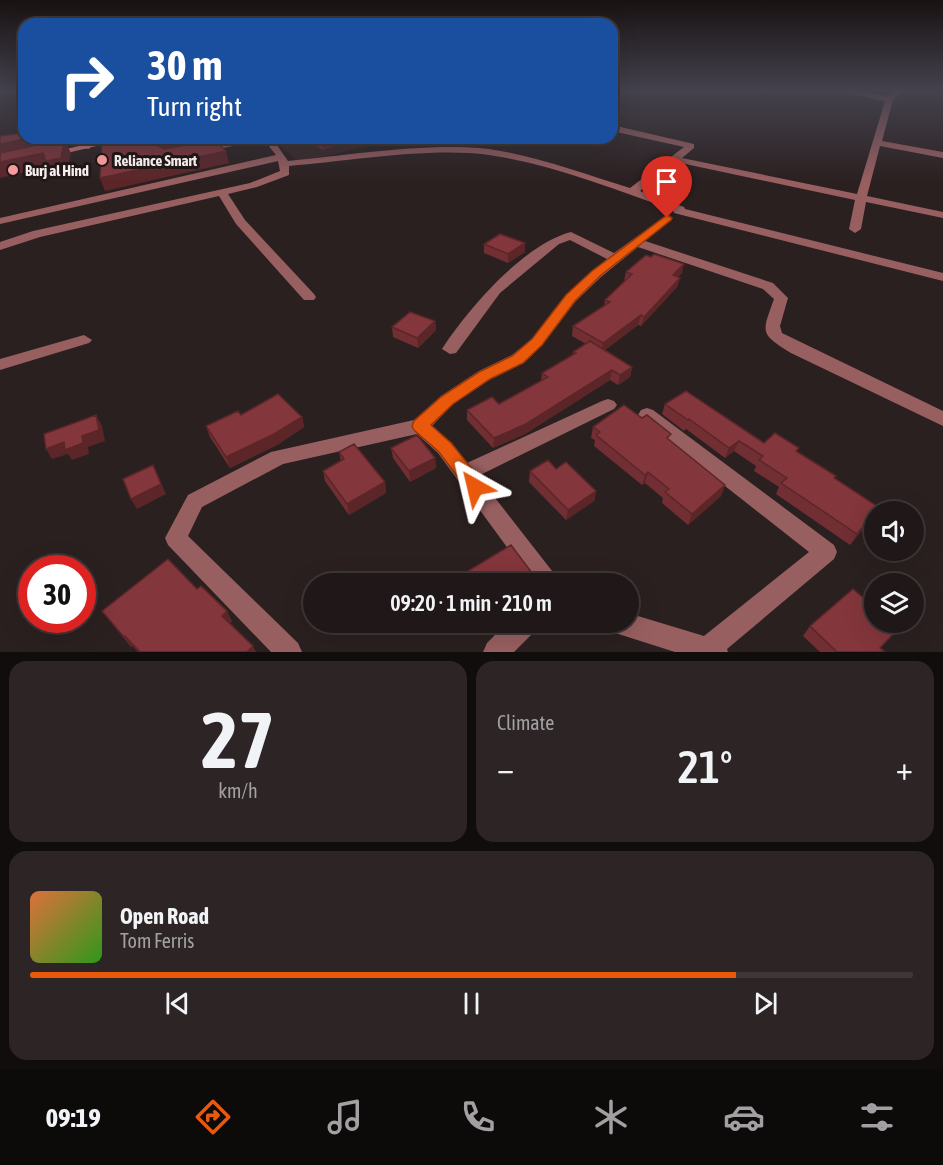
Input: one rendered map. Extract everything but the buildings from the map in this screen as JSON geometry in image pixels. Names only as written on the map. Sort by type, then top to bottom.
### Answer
[{"type":"main road","points":[[44,155],[82,144]]},
{"type":"street","points":[[855,229],[861,198],[883,120]]},
{"type":"street","points":[[618,129],[691,146],[632,192]]},
{"type":"street","points":[[877,143],[943,155]]},
{"type":"street","points":[[188,152],[232,144]]},
{"type":"street","points":[[0,246],[38,234],[253,185],[285,173],[283,160],[270,144]]},
{"type":"street","points":[[0,221],[19,215],[283,160],[441,150],[487,152],[523,158],[632,192],[680,209],[678,211],[943,278]]},
{"type":"street","points":[[674,159],[943,215]]},
{"type":"street","points":[[222,192],[240,222],[309,297]]},
{"type":"street","points":[[0,207],[19,215]]},
{"type":"street","points":[[289,652],[176,538],[195,501],[279,457],[420,426],[447,400],[485,375],[518,359],[537,342],[571,298],[614,258],[667,218]]},
{"type":"street","points":[[450,349],[495,290],[555,241],[571,236],[614,258]]},
{"type":"street","points":[[636,242],[768,286],[781,298],[772,326],[775,336],[797,349],[943,419]]},
{"type":"street","points":[[0,365],[84,340]]},
{"type":"street","points":[[465,473],[608,405]]},
{"type":"street","points":[[639,629],[711,651],[826,552],[646,415]]},
{"type":"street","points":[[420,426],[445,447],[540,573]]},
{"type":"street","points":[[496,652],[515,633]]},
{"type":"shaded area","points":[[278,144],[378,144],[298,162]]},
{"type":"place","name":"Reliance Smart","points":[[102,160]]},
{"type":"place","name":"Burj al Hind","points":[[13,170]]},
{"type":"route","points":[[475,487],[445,447],[420,426],[447,400],[485,375],[518,359],[537,342],[571,298],[596,274],[667,218]]}]
